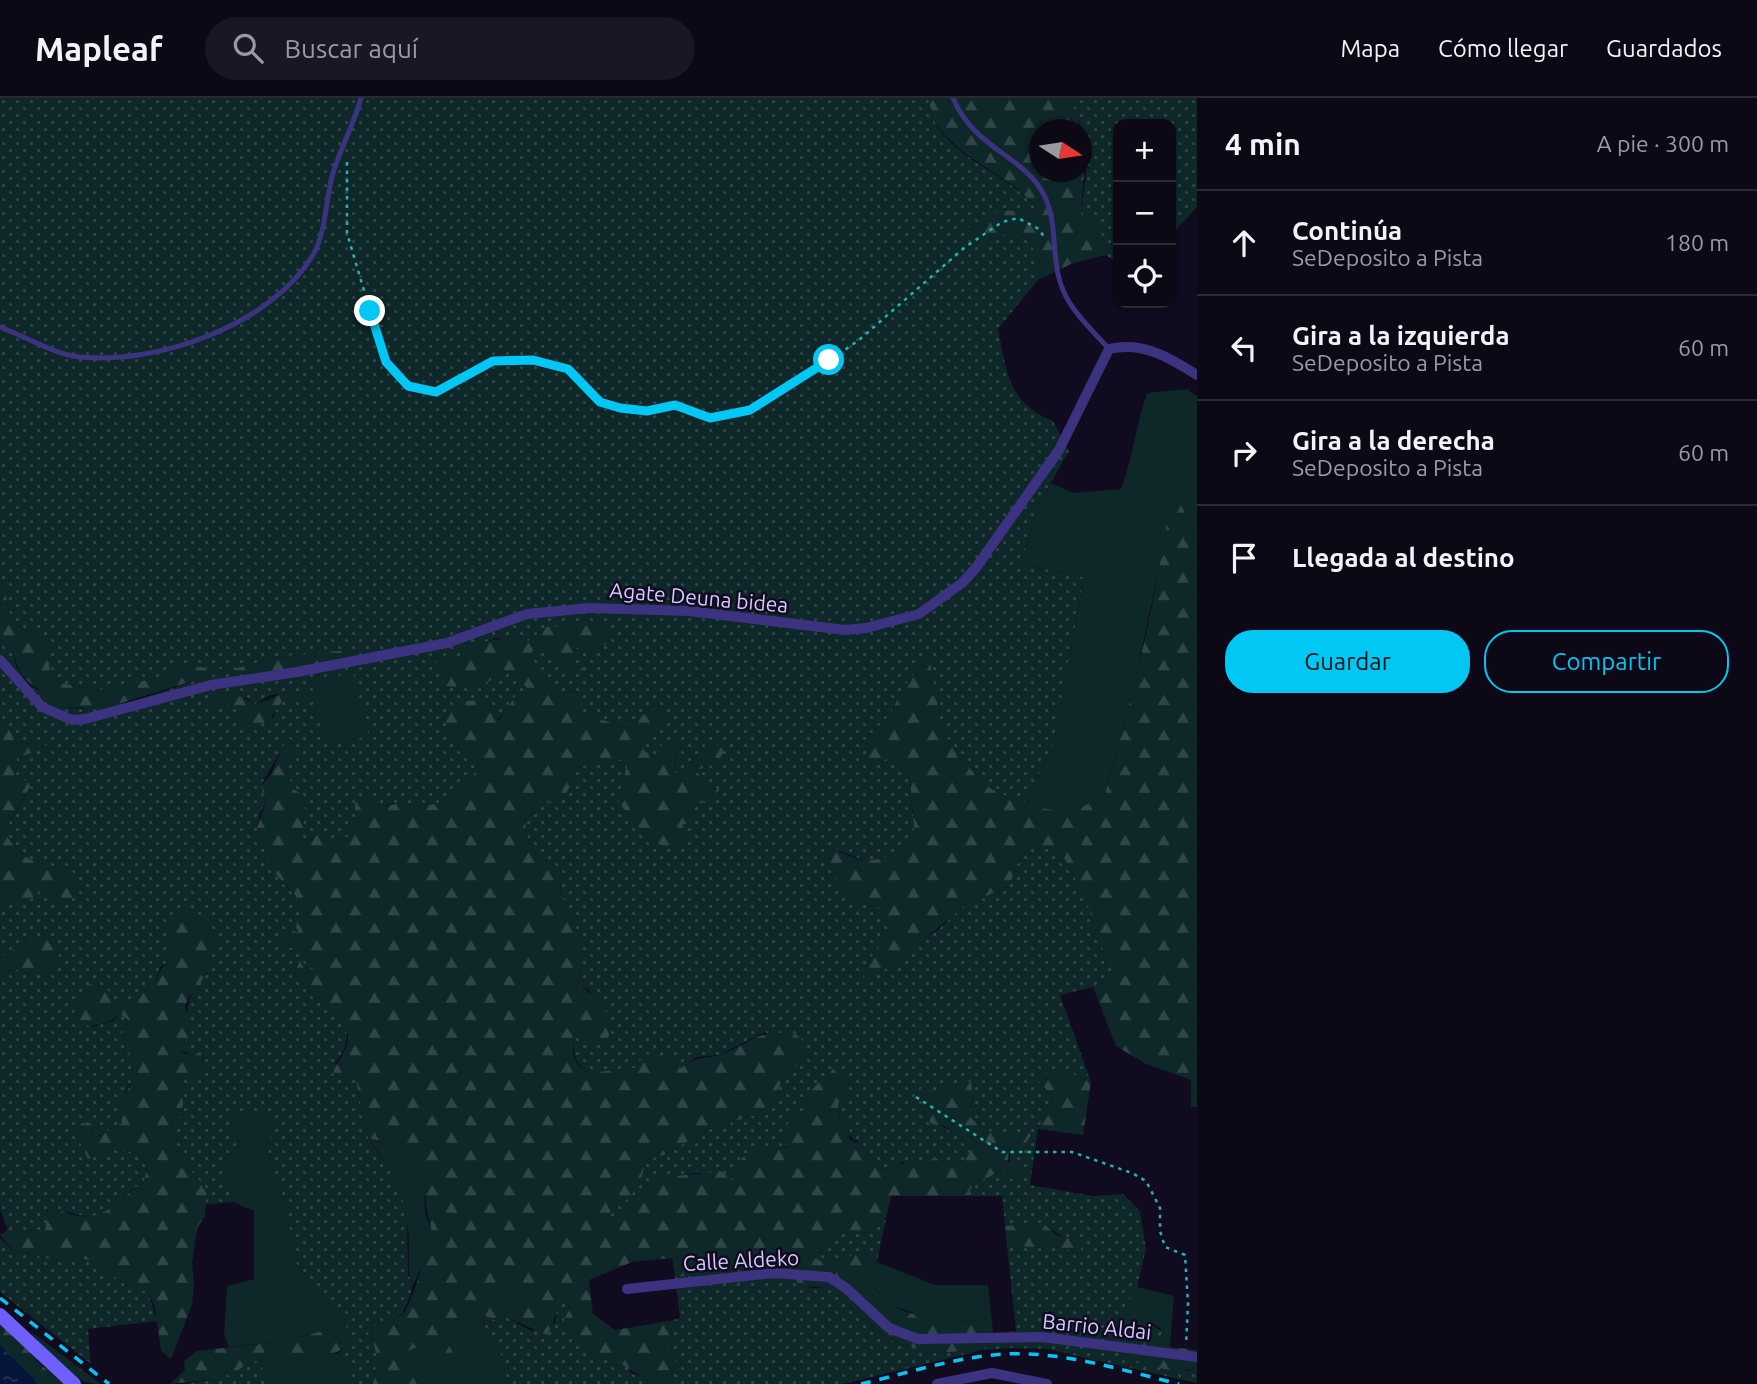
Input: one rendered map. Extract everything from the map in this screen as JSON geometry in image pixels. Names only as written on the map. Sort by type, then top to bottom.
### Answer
[{"type":"street","points":[[1109,349],[1130,347],[1162,353],[1197,375]]},
{"type":"street","name":"Agate Deuna bidea","points":[[0,660],[42,707],[72,720],[211,685],[297,673],[447,643],[527,614],[589,608],[690,611],[845,630],[906,619],[919,614],[962,583],[983,559],[1059,450],[1109,349]]},
{"type":"street","name":"Calle Aldeko","points":[[627,1289],[774,1273],[829,1277],[846,1288],[889,1328],[918,1339],[1004,1338]]},
{"type":"street","points":[[0,1315],[74,1384]]},
{"type":"street","name":"Barrio Aldai","points":[[1004,1338],[1042,1338],[1191,1356]]},
{"type":"street","points":[[937,1384],[992,1373],[1047,1384]]},
{"type":"lane","points":[[0,327],[78,357],[106,357],[166,350],[246,318],[282,292],[313,253],[321,235],[334,172],[361,98]]},
{"type":"lane","points":[[953,98],[962,120],[1033,179],[1044,195],[1052,218],[1062,289],[1074,310],[1109,349]]},
{"type":"path","points":[[347,162],[346,233],[386,362],[408,386],[436,392],[493,361],[533,360],[568,369],[600,402],[620,408],[647,411],[675,405],[710,418],[750,410],[790,387],[859,340],[964,248],[1002,222],[1018,218],[1039,229],[1055,251]]},
{"type":"path","points":[[916,1097],[1002,1152],[1072,1152],[1132,1173],[1146,1181],[1160,1208],[1160,1231],[1165,1247],[1185,1255],[1191,1356]]},
{"type":"green space","points":[[0,98],[928,98],[937,126],[950,141],[975,162],[1016,188],[1038,211],[1032,212],[983,243],[1001,235],[1027,235],[1039,261],[1038,280],[998,329],[1007,372],[1018,395],[1026,405],[1053,421],[1069,451],[1038,505],[1021,564],[1084,577],[1053,747],[1023,805],[982,784],[943,733],[928,659],[904,686],[890,715],[863,742],[889,759],[910,779],[914,828],[912,844],[875,860],[859,858],[824,846],[848,901],[883,908],[890,933],[871,958],[863,981],[939,929],[963,906],[1009,886],[1017,864],[1034,843],[1062,854],[1086,898],[1098,939],[1115,975],[1093,987],[1060,995],[1091,1082],[1070,1073],[1050,1072],[1043,1088],[1052,1095],[1050,1108],[1038,1129],[1030,1185],[1093,1196],[1123,1194],[1140,1211],[1146,1249],[1137,1287],[1110,1335],[1187,1371],[1197,1367],[1197,1383],[1046,1349],[983,1350],[993,1333],[1016,1331],[1007,1246],[1060,1248],[1085,1254],[1043,1223],[1005,1226],[1002,1196],[967,1196],[973,1185],[1001,1171],[1014,1180],[1010,1156],[1018,1132],[996,1133],[979,1126],[969,1115],[973,1096],[921,1088],[929,1099],[925,1116],[965,1140],[973,1148],[964,1161],[949,1164],[935,1158],[922,1164],[902,1162],[891,1172],[880,1170],[871,1162],[866,1147],[845,1130],[838,1103],[805,1110],[789,1146],[775,1149],[734,1181],[696,1172],[679,1178],[660,1178],[624,1217],[609,1218],[611,1207],[639,1186],[647,1159],[664,1155],[709,1129],[755,1115],[773,1103],[780,1085],[803,1058],[765,1032],[719,1055],[697,1057],[681,1068],[635,1068],[588,1073],[579,1065],[575,1056],[575,1035],[591,992],[578,982],[580,950],[562,895],[561,868],[538,855],[530,845],[525,820],[546,803],[565,795],[565,769],[629,758],[619,803],[650,842],[682,825],[695,807],[719,790],[703,780],[696,769],[702,748],[684,774],[672,773],[678,756],[655,756],[644,752],[640,719],[622,726],[584,714],[538,677],[531,651],[553,651],[584,671],[574,662],[576,647],[569,627],[546,627],[529,641],[495,638],[483,643],[461,661],[440,670],[438,684],[476,688],[505,673],[515,676],[528,688],[466,753],[478,761],[474,779],[440,805],[415,807],[392,803],[379,808],[355,804],[355,817],[348,826],[348,837],[309,845],[302,836],[305,808],[302,794],[293,789],[285,764],[296,743],[286,742],[261,785],[266,802],[260,812],[257,828],[284,884],[296,896],[300,916],[298,932],[282,929],[286,947],[300,948],[320,970],[295,973],[318,1002],[330,1007],[342,1019],[347,1034],[346,1042],[335,1063],[342,1078],[355,1076],[368,1138],[399,1183],[407,1212],[408,1274],[413,1285],[407,1305],[398,1316],[385,1323],[365,1328],[373,1341],[376,1354],[373,1384],[352,1384],[347,1365],[338,1353],[349,1344],[346,1325],[295,1262],[285,1203],[268,1154],[263,1118],[230,1114],[232,1128],[241,1144],[229,1155],[223,1168],[233,1202],[205,1205],[207,1190],[177,1154],[173,1124],[182,1109],[181,1079],[192,1079],[200,1071],[203,1057],[178,1050],[185,1043],[190,998],[208,972],[171,960],[160,967],[154,983],[133,1002],[110,1002],[87,984],[82,996],[92,1027],[113,1021],[120,1014],[128,1020],[122,1034],[135,1075],[126,1090],[122,1123],[97,1137],[77,1135],[88,1159],[114,1150],[138,1153],[147,1167],[144,1183],[130,1191],[114,1208],[99,1216],[82,1216],[48,1208],[45,1231],[8,1230],[0,1209],[0,968],[4,972],[16,969],[29,976],[26,940],[15,952],[0,956],[0,898],[2,902],[39,891],[70,868],[31,860],[17,849],[4,831],[32,785],[16,776],[17,758],[48,746],[15,742],[7,720],[0,718],[0,640],[11,647],[16,666],[28,685],[49,695],[62,707],[81,709],[132,702],[226,670],[181,665],[157,678],[99,690],[60,683],[50,670],[46,643],[28,630],[13,625],[0,577]],"holes":[[[356,650],[342,659],[276,672],[233,669],[289,656]],[[283,694],[273,718],[229,704],[246,697],[255,704],[271,695]]]},
{"type":"green space","points":[[928,98],[1066,98],[1076,111],[1078,119],[1029,119],[1029,182],[1083,182],[1082,217],[1099,221],[1105,255],[1071,264],[1038,280],[1039,261],[1027,236],[1001,235],[983,243],[965,229],[1001,211],[1038,210],[1016,188],[963,152],[940,129]]},
{"type":"green space","points":[[1066,98],[1197,98],[1197,207],[1176,230],[1176,119],[1113,119],[1113,260],[1105,255],[1099,222],[1082,217],[1085,182],[1092,182],[1092,119],[1078,119]]},
{"type":"green space","points":[[1187,389],[1197,396],[1197,538],[1170,482],[1165,540],[1135,682],[1105,794],[1072,813],[1023,805],[1053,747],[1084,577],[1021,564],[1038,505],[1051,483],[1074,493],[1121,489],[1147,393]]},
{"type":"green space","points":[[1170,480],[1197,538],[1197,1107],[1191,1107],[1191,1080],[1146,1064],[1116,1046],[1093,987],[1115,975],[1098,939],[1086,898],[1062,854],[1034,844],[1017,864],[1009,886],[964,906],[896,963],[862,982],[871,958],[890,933],[883,908],[848,901],[833,874],[824,845],[868,860],[886,857],[912,844],[914,828],[910,779],[889,759],[869,763],[863,742],[890,715],[904,686],[929,658],[943,733],[982,784],[1023,805],[1105,794],[1136,678],[1153,599]]},
{"type":"green space","points":[[0,577],[13,625],[28,630],[46,643],[50,670],[60,683],[99,690],[157,678],[181,665],[228,670],[102,709],[62,707],[25,678],[15,661],[11,647],[0,640]]},
{"type":"green space","points":[[595,624],[613,630],[610,641],[596,652],[576,648],[575,662],[585,671],[576,673],[557,663],[553,651],[532,651],[538,677],[580,701],[584,714],[622,726],[657,708],[664,715],[665,727],[644,741],[644,751],[654,756],[663,743],[681,742],[672,773],[684,774],[702,748],[730,742],[716,764],[696,770],[703,780],[720,790],[695,807],[694,821],[682,825],[687,834],[679,849],[650,842],[619,803],[628,758],[566,769],[576,776],[565,795],[546,803],[525,820],[530,845],[538,855],[561,868],[562,896],[581,947],[578,982],[603,1006],[612,1023],[607,1043],[587,1047],[576,1036],[573,1053],[576,1061],[588,1073],[635,1068],[645,1054],[670,1056],[681,1068],[694,1060],[722,1054],[771,1033],[795,1033],[806,1044],[803,1058],[780,1085],[773,1103],[755,1115],[709,1129],[664,1155],[647,1159],[639,1186],[622,1205],[611,1207],[610,1217],[624,1216],[660,1178],[720,1171],[733,1180],[732,1170],[753,1150],[789,1147],[782,1138],[790,1118],[804,1110],[804,1099],[832,1068],[848,1083],[849,1097],[838,1103],[839,1116],[850,1125],[849,1139],[866,1147],[877,1168],[891,1172],[905,1162],[922,1164],[935,1158],[949,1164],[964,1161],[973,1148],[944,1126],[932,1124],[925,1116],[929,1099],[920,1088],[941,1090],[971,1081],[973,1096],[969,1115],[976,1123],[997,1133],[1032,1133],[1025,1145],[1009,1149],[1008,1161],[1023,1169],[1014,1180],[1001,1171],[973,1185],[967,1196],[891,1196],[886,1219],[867,1232],[839,1234],[810,1255],[830,1262],[863,1253],[877,1262],[864,1276],[898,1309],[955,1321],[992,1321],[993,1333],[983,1350],[932,1353],[889,1340],[828,1288],[800,1286],[788,1267],[774,1262],[726,1273],[675,1277],[672,1258],[632,1262],[589,1280],[593,1314],[615,1330],[669,1321],[672,1352],[677,1364],[671,1372],[673,1384],[650,1384],[646,1377],[617,1361],[605,1357],[597,1358],[573,1342],[564,1320],[570,1308],[566,1295],[547,1335],[508,1318],[494,1320],[482,1314],[449,1344],[458,1363],[454,1378],[442,1378],[433,1361],[415,1377],[418,1384],[373,1384],[376,1369],[375,1347],[364,1328],[390,1321],[407,1307],[430,1236],[426,1197],[380,1141],[368,1138],[355,1076],[342,1078],[333,1074],[347,1044],[347,1031],[342,1019],[312,996],[295,973],[300,960],[311,969],[319,969],[300,949],[286,947],[279,937],[282,929],[298,932],[296,922],[300,915],[296,896],[274,872],[257,828],[266,802],[261,786],[271,774],[287,737],[297,744],[285,764],[293,789],[302,794],[305,808],[302,836],[309,845],[315,836],[326,835],[335,840],[348,837],[348,826],[355,817],[355,803],[364,798],[379,808],[400,804],[425,806],[445,800],[468,782],[478,762],[458,744],[448,728],[446,721],[453,703],[477,700],[495,714],[498,722],[516,695],[527,688],[515,676],[505,673],[476,688],[437,684],[440,670],[436,659],[450,654],[461,661],[464,647],[504,639],[529,641],[546,627]]},
{"type":"green space","points":[[357,649],[342,659],[276,672],[228,670],[289,656]]},
{"type":"green space","points":[[353,672],[369,737],[326,743],[317,715],[314,682]]},
{"type":"green space","points":[[290,687],[293,692],[303,690],[308,696],[295,703],[282,701],[265,723],[246,726],[238,718],[240,709],[229,704],[216,710],[206,706],[214,696],[225,695],[235,695],[255,704]]},
{"type":"green space","points":[[0,718],[7,720],[15,742],[51,746],[17,758],[16,776],[32,784],[4,831],[17,849],[31,860],[70,868],[84,888],[64,903],[39,891],[25,905],[2,902],[0,898]]},
{"type":"green space","points":[[188,907],[194,917],[207,919],[217,936],[213,950],[203,956],[209,963],[198,991],[189,996],[185,1007],[192,1033],[179,1050],[185,1054],[193,1052],[203,1056],[200,1071],[192,1079],[181,1080],[182,1109],[173,1125],[177,1154],[207,1190],[205,1216],[197,1228],[192,1263],[192,1305],[171,1359],[161,1351],[155,1307],[148,1292],[126,1285],[94,1262],[78,1257],[54,1260],[13,1250],[0,1235],[8,1230],[45,1231],[48,1207],[79,1216],[99,1214],[144,1183],[147,1167],[138,1153],[114,1150],[88,1159],[77,1135],[81,1123],[93,1124],[98,1137],[122,1123],[119,1107],[135,1075],[122,1034],[128,1020],[120,1014],[102,1024],[81,1025],[74,1012],[87,984],[98,985],[110,992],[111,1002],[133,1002],[147,990],[171,960],[167,928],[173,913]]},
{"type":"green space","points":[[37,937],[53,938],[59,956],[46,974],[29,976],[16,969],[3,972],[0,968],[0,956]]},
{"type":"green space","points":[[1049,1072],[1070,1073],[1091,1082],[1083,1135],[1038,1129],[1050,1108],[1052,1096],[1037,1080]]},
{"type":"green space","points":[[230,1114],[273,1116],[268,1154],[285,1203],[295,1262],[346,1325],[279,1342],[229,1347],[224,1335],[227,1286],[254,1279],[254,1211],[233,1202],[223,1168],[229,1155],[241,1144],[232,1128]]},
{"type":"green space","points":[[368,1138],[400,1149],[424,1177],[425,1213],[431,1228],[430,1251],[413,1285],[409,1269],[408,1227],[402,1199],[392,1174]]},
{"type":"green space","points":[[886,1219],[877,1262],[863,1253],[830,1262],[809,1255],[839,1234],[867,1232]]},
{"type":"green space","points":[[1043,1223],[1058,1236],[1074,1239],[1085,1255],[1060,1248],[1007,1246],[1005,1226]]},
{"type":"green space","points":[[0,1238],[13,1250],[54,1260],[78,1257],[94,1262],[126,1285],[148,1292],[157,1321],[88,1329],[91,1364],[0,1292]]},
{"type":"green space","points":[[774,1262],[788,1267],[810,1288],[828,1288],[889,1340],[932,1353],[983,1350],[843,1384],[673,1384],[671,1372],[677,1364],[672,1352],[669,1321],[680,1318],[675,1277],[726,1273]]},
{"type":"green space","points":[[877,1262],[935,1285],[988,1285],[992,1321],[977,1325],[963,1321],[933,1326],[922,1324],[912,1312],[892,1306],[863,1276]]},
{"type":"green space","points":[[501,1275],[521,1276],[530,1300],[498,1306],[488,1291]]},
{"type":"green space","points":[[1137,1287],[1174,1296],[1170,1347],[1161,1339],[1161,1329],[1154,1324],[1144,1329],[1135,1323],[1125,1329],[1113,1326]]},
{"type":"green space","points":[[566,1294],[570,1309],[564,1320],[573,1342],[623,1362],[632,1374],[646,1377],[650,1384],[508,1384],[498,1344],[488,1340],[482,1314],[494,1320],[508,1318],[531,1331],[555,1323],[558,1303]]},
{"type":"green space","points":[[468,1313],[482,1314],[488,1339],[498,1344],[508,1384],[418,1384],[415,1377],[404,1369],[405,1352],[415,1348],[432,1348],[433,1361],[442,1378],[453,1378],[454,1355],[440,1338],[445,1325]]},
{"type":"green space","points":[[0,1321],[19,1336],[40,1364],[64,1384],[37,1384],[0,1345]]},
{"type":"green space","points":[[1135,1323],[1157,1328],[1170,1347],[1197,1350],[1197,1367],[1168,1370],[1118,1354],[1110,1334],[1113,1326],[1125,1329]]},
{"type":"green space","points":[[346,1325],[349,1344],[335,1353],[321,1357],[261,1360],[246,1365],[231,1376],[219,1373],[208,1380],[170,1384],[185,1370],[184,1361],[197,1351],[279,1342]]},
{"type":"green space","points":[[29,1330],[101,1384],[89,1383],[69,1374]]},
{"type":"green space","points":[[338,1353],[347,1365],[352,1384],[265,1384],[261,1358],[307,1358]]},
{"type":"green space","points":[[261,1358],[265,1384],[186,1384],[208,1380],[219,1373],[231,1376],[242,1365]]},
{"type":"water","points":[[0,1345],[34,1379],[37,1384],[0,1384]]},
{"type":"railway","points":[[0,1298],[109,1384]]},
{"type":"railway","points":[[861,1384],[968,1358],[1004,1354],[1070,1358],[1179,1384]]},
{"type":"route","points":[[370,311],[386,362],[408,386],[436,392],[493,361],[533,360],[568,369],[600,402],[620,408],[647,411],[675,405],[710,418],[750,410],[829,360]]}]
